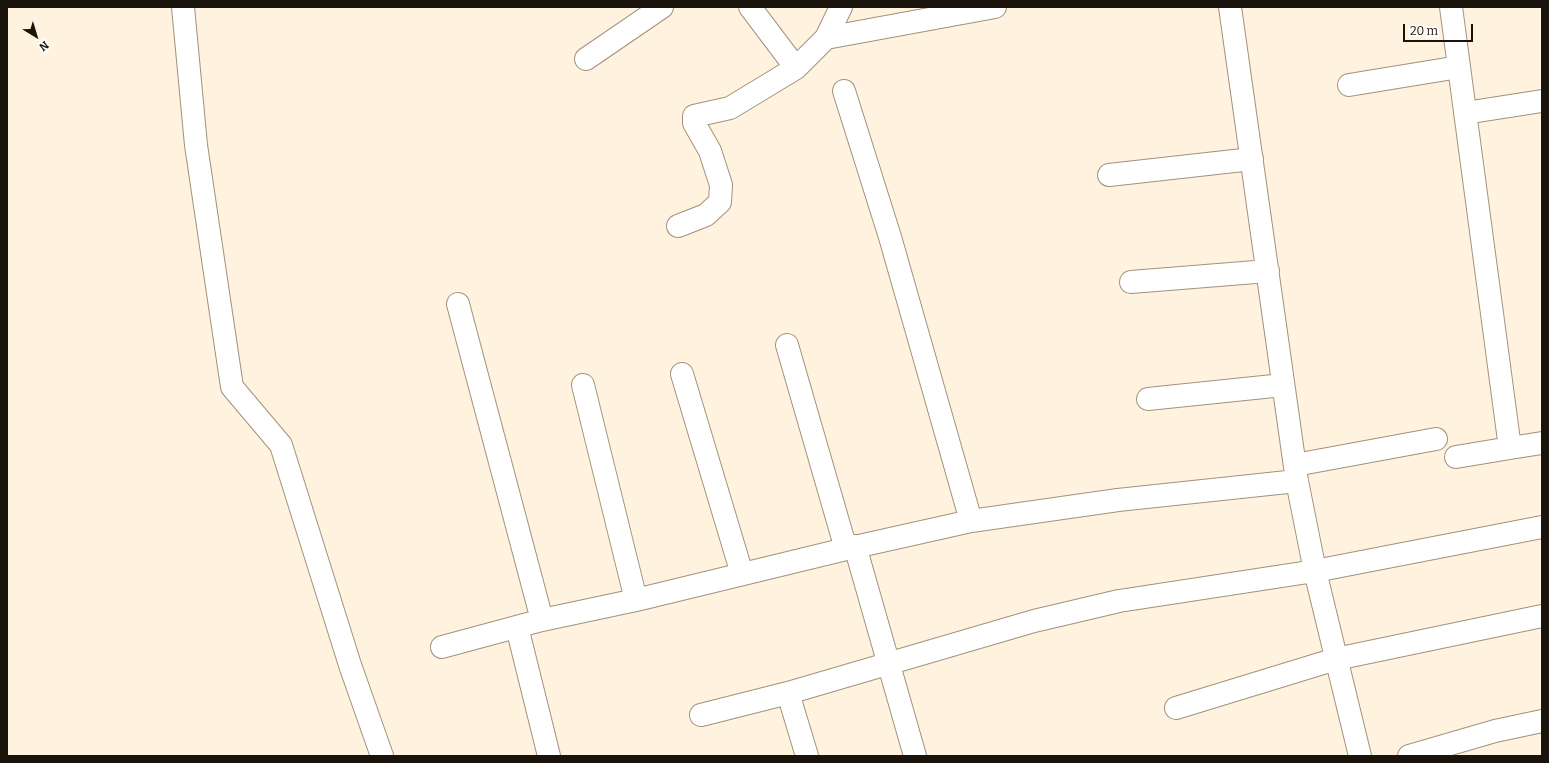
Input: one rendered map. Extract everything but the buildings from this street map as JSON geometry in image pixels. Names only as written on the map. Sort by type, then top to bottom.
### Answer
[{"type":"street","points":[[183,7],[196,145],[232,387],[281,445],[350,665],[382,756]]},
{"type":"street","points":[[586,59],[662,7]]},
{"type":"street","points":[[750,7],[796,68]]},
{"type":"street","points":[[678,226],[706,215],[720,202],[721,184],[710,151],[694,123],[694,116],[730,108],[796,68],[826,38],[841,7]]},
{"type":"street","points":[[826,38],[995,7]]},
{"type":"street","points":[[1230,7],[1296,473],[1316,571],[1360,756]]},
{"type":"street","points":[[1451,7],[1510,448]]},
{"type":"street","points":[[1349,85],[1459,67]]},
{"type":"street","points":[[844,90],[890,237],[971,521]]},
{"type":"street","points":[[1465,113],[1542,101]]},
{"type":"street","points":[[1109,175],[1252,159]]},
{"type":"street","points":[[1131,282],[1268,270]]},
{"type":"street","points":[[458,304],[542,620]]},
{"type":"street","points":[[787,344],[850,548],[889,664],[915,756]]},
{"type":"street","points":[[682,374],[742,574]]},
{"type":"street","points":[[583,385],[636,600]]},
{"type":"street","points":[[1148,399],[1283,385]]},
{"type":"street","points":[[442,647],[542,620],[636,600],[850,548],[971,521],[1296,473],[1436,439]]},
{"type":"street","points":[[1456,458],[1542,443]]},
{"type":"street","points":[[701,715],[788,693],[1034,621],[1119,600],[1316,571],[1542,527]]},
{"type":"street","points":[[1176,708],[1336,659],[1542,616]]},
{"type":"street","points":[[518,627],[549,756]]},
{"type":"street","points":[[788,693],[807,756]]},
{"type":"street","points":[[1409,756],[1495,731],[1542,721]]}]
